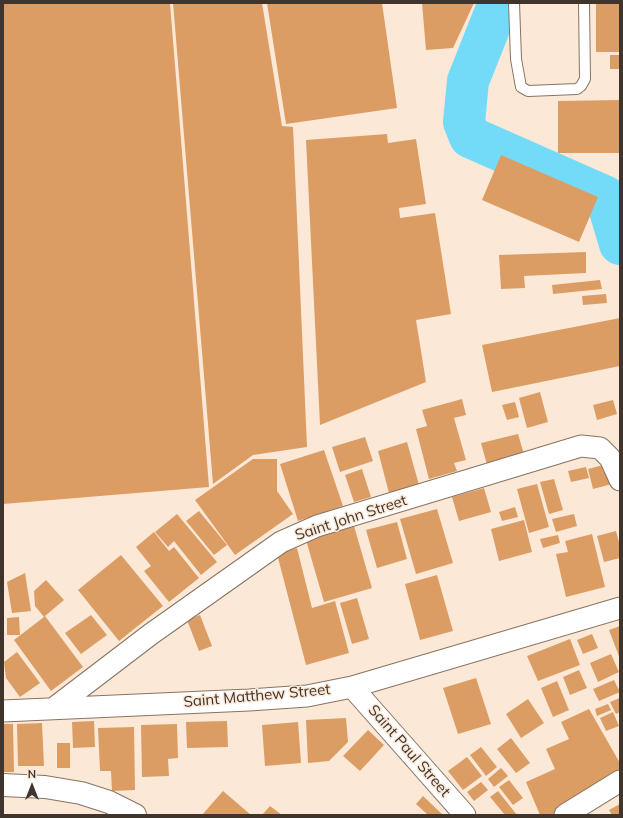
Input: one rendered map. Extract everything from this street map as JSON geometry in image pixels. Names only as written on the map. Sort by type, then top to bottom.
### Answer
[{"type":"street","name":"Saint John Street","points":[[54,708],[151,634],[281,542],[317,526],[581,446],[600,448],[610,458],[620,480]]},
{"type":"street","name":"Saint Matthew Street","points":[[3,710],[249,700],[307,696],[352,687],[620,608]]},
{"type":"street","name":"Saint Paul Street","points":[[352,687],[465,815]]},
{"type":"street","points":[[565,815],[620,781]]},
{"type":"street","points":[[3,786],[45,787],[81,793],[109,802],[135,815]]},
{"type":"lane","points":[[514,3],[516,59],[521,87],[528,91],[577,89],[581,86],[585,79],[584,3]]},
{"type":"building","points":[[3,3],[170,3],[209,487],[3,504]]},
{"type":"building","points":[[173,3],[262,3],[282,126],[293,127],[307,447],[253,455],[213,484]]},
{"type":"building","points":[[267,3],[382,3],[397,108],[286,124]]},
{"type":"building","points":[[422,3],[474,3],[453,48],[426,50]]},
{"type":"building","points":[[596,3],[620,3],[620,52],[596,52]]},
{"type":"building","points":[[610,55],[620,55],[620,69],[610,69]]},
{"type":"building","points":[[620,100],[620,153],[558,153],[558,101]]},
{"type":"building","points":[[387,134],[388,143],[416,139],[426,204],[399,208],[400,218],[435,213],[451,314],[416,320],[426,382],[320,425],[306,140]]},
{"type":"building","points":[[501,155],[598,197],[579,242],[482,200]]},
{"type":"building","points":[[586,252],[586,273],[524,276],[525,288],[501,289],[499,255]]},
{"type":"building","points":[[600,280],[602,289],[553,294],[552,285]]},
{"type":"building","points":[[606,294],[607,303],[583,305],[582,296]]},
{"type":"building","points":[[620,318],[620,366],[492,392],[482,345]]},
{"type":"building","points":[[540,392],[548,422],[527,428],[519,398]]},
{"type":"building","points":[[462,399],[466,415],[454,418],[466,460],[454,463],[457,471],[429,479],[416,429],[427,426],[422,410]]},
{"type":"building","points":[[613,400],[617,414],[597,420],[593,405]]},
{"type":"building","points":[[515,402],[519,417],[507,420],[502,405]]},
{"type":"building","points":[[518,434],[526,461],[489,472],[481,443]]},
{"type":"building","points":[[365,437],[373,461],[340,472],[332,447]]},
{"type":"building","points":[[407,442],[419,485],[389,493],[378,451]]},
{"type":"building","points":[[324,450],[343,506],[298,521],[280,464]]},
{"type":"building","points":[[253,459],[277,459],[277,491],[293,514],[235,555],[195,500]]},
{"type":"building","points":[[611,463],[616,483],[593,489],[588,469]]},
{"type":"building","points":[[586,467],[589,478],[571,482],[568,471]]},
{"type":"building","points":[[362,469],[371,497],[354,502],[345,475]]},
{"type":"building","points":[[554,479],[563,510],[549,514],[540,482]]},
{"type":"building","points":[[537,484],[549,527],[529,533],[517,489]]},
{"type":"building","points":[[484,488],[491,512],[459,521],[452,497]]},
{"type":"building","points":[[515,507],[518,517],[502,521],[499,512]]},
{"type":"building","points":[[437,509],[453,563],[416,574],[400,519]]},
{"type":"building","points":[[199,511],[227,545],[214,555],[186,521]]},
{"type":"building","points":[[177,514],[217,562],[201,575],[174,541],[168,547],[155,532]]},
{"type":"building","points":[[574,514],[577,526],[556,532],[552,519]]},
{"type":"building","points":[[524,520],[532,552],[499,561],[491,529]]},
{"type":"building","points":[[397,522],[407,559],[377,568],[366,530]]},
{"type":"building","points":[[354,526],[372,588],[324,602],[306,540]]},
{"type":"building","points":[[616,531],[620,546],[620,558],[604,562],[597,536]]},
{"type":"building","points":[[154,532],[169,551],[174,547],[199,578],[169,602],[144,571],[151,566],[136,547]]},
{"type":"building","points":[[592,534],[605,587],[566,597],[556,554],[568,552],[565,541]]},
{"type":"building","points":[[558,535],[560,543],[543,548],[540,539]]},
{"type":"building","points":[[297,548],[312,608],[335,601],[349,653],[306,665],[277,554]]},
{"type":"building","points":[[121,555],[163,606],[119,641],[78,590]]},
{"type":"building","points":[[25,573],[31,611],[12,613],[7,582]]},
{"type":"building","points":[[437,575],[453,631],[420,640],[405,584]]},
{"type":"building","points":[[46,580],[64,600],[45,616],[83,667],[51,691],[14,640],[44,617],[35,606],[34,591]]},
{"type":"building","points":[[357,598],[369,639],[352,644],[340,603]]},
{"type":"building","points":[[91,615],[107,635],[81,654],[65,633]]},
{"type":"building","points":[[200,615],[212,646],[199,651],[187,620]]},
{"type":"building","points":[[19,617],[20,635],[7,635],[7,618]]},
{"type":"building","points":[[620,626],[620,659],[609,630]]},
{"type":"building","points":[[592,634],[598,648],[583,654],[577,640]]},
{"type":"building","points":[[570,639],[580,665],[538,681],[527,656]]},
{"type":"building","points":[[17,652],[40,683],[20,697],[6,678],[4,662]]},
{"type":"building","points":[[611,654],[619,672],[598,682],[590,663]]},
{"type":"building","points":[[579,670],[587,688],[570,695],[563,677]]},
{"type":"building","points":[[476,678],[491,724],[458,734],[443,688]]},
{"type":"building","points":[[614,680],[620,692],[599,701],[593,689]]},
{"type":"building","points":[[557,681],[569,710],[553,717],[541,688]]},
{"type":"building","points":[[620,698],[620,712],[616,714],[610,702]]},
{"type":"building","points":[[528,699],[544,723],[521,738],[506,714]]},
{"type":"building","points":[[608,704],[611,710],[597,716],[595,709]]},
{"type":"building","points":[[589,709],[620,763],[620,774],[552,815],[540,815],[526,782],[555,769],[546,749],[569,739],[561,722]]},
{"type":"building","points":[[613,712],[619,726],[606,731],[600,718]]},
{"type":"building","points":[[346,718],[348,742],[329,761],[308,763],[306,720]]},
{"type":"building","points":[[94,721],[95,747],[73,748],[72,722]]},
{"type":"building","points":[[227,721],[228,747],[187,748],[186,722]]},
{"type":"building","points":[[298,722],[301,763],[265,766],[262,725]]},
{"type":"building","points":[[42,723],[44,766],[18,766],[17,724]]},
{"type":"building","points":[[3,724],[13,724],[14,772],[3,772]]},
{"type":"building","points":[[177,724],[178,758],[168,759],[169,776],[142,777],[141,725]]},
{"type":"building","points":[[134,727],[135,790],[112,791],[111,771],[100,771],[98,728]]},
{"type":"building","points":[[368,730],[384,745],[360,771],[343,756]]},
{"type":"building","points":[[511,738],[530,763],[516,773],[497,749]]},
{"type":"building","points":[[57,743],[70,743],[70,768],[57,768]]},
{"type":"building","points":[[481,747],[497,767],[486,776],[470,755]]},
{"type":"building","points":[[467,757],[482,776],[463,790],[448,771]]},
{"type":"building","points":[[501,768],[508,776],[494,787],[488,779]]},
{"type":"building","points":[[509,780],[523,798],[513,805],[499,787]]},
{"type":"building","points":[[481,782],[488,790],[474,801],[467,792]]},
{"type":"building","points":[[223,791],[251,815],[202,815]]},
{"type":"building","points":[[498,791],[517,815],[505,815],[490,797]]},
{"type":"building","points":[[423,796],[443,815],[428,815],[416,804]]},
{"type":"building","points":[[620,804],[620,815],[612,815],[609,810]]},
{"type":"building","points":[[270,806],[282,815],[262,815]]},
{"type":"waterway","points":[[499,3],[468,81],[464,122],[470,137],[606,197],[620,244]]}]
